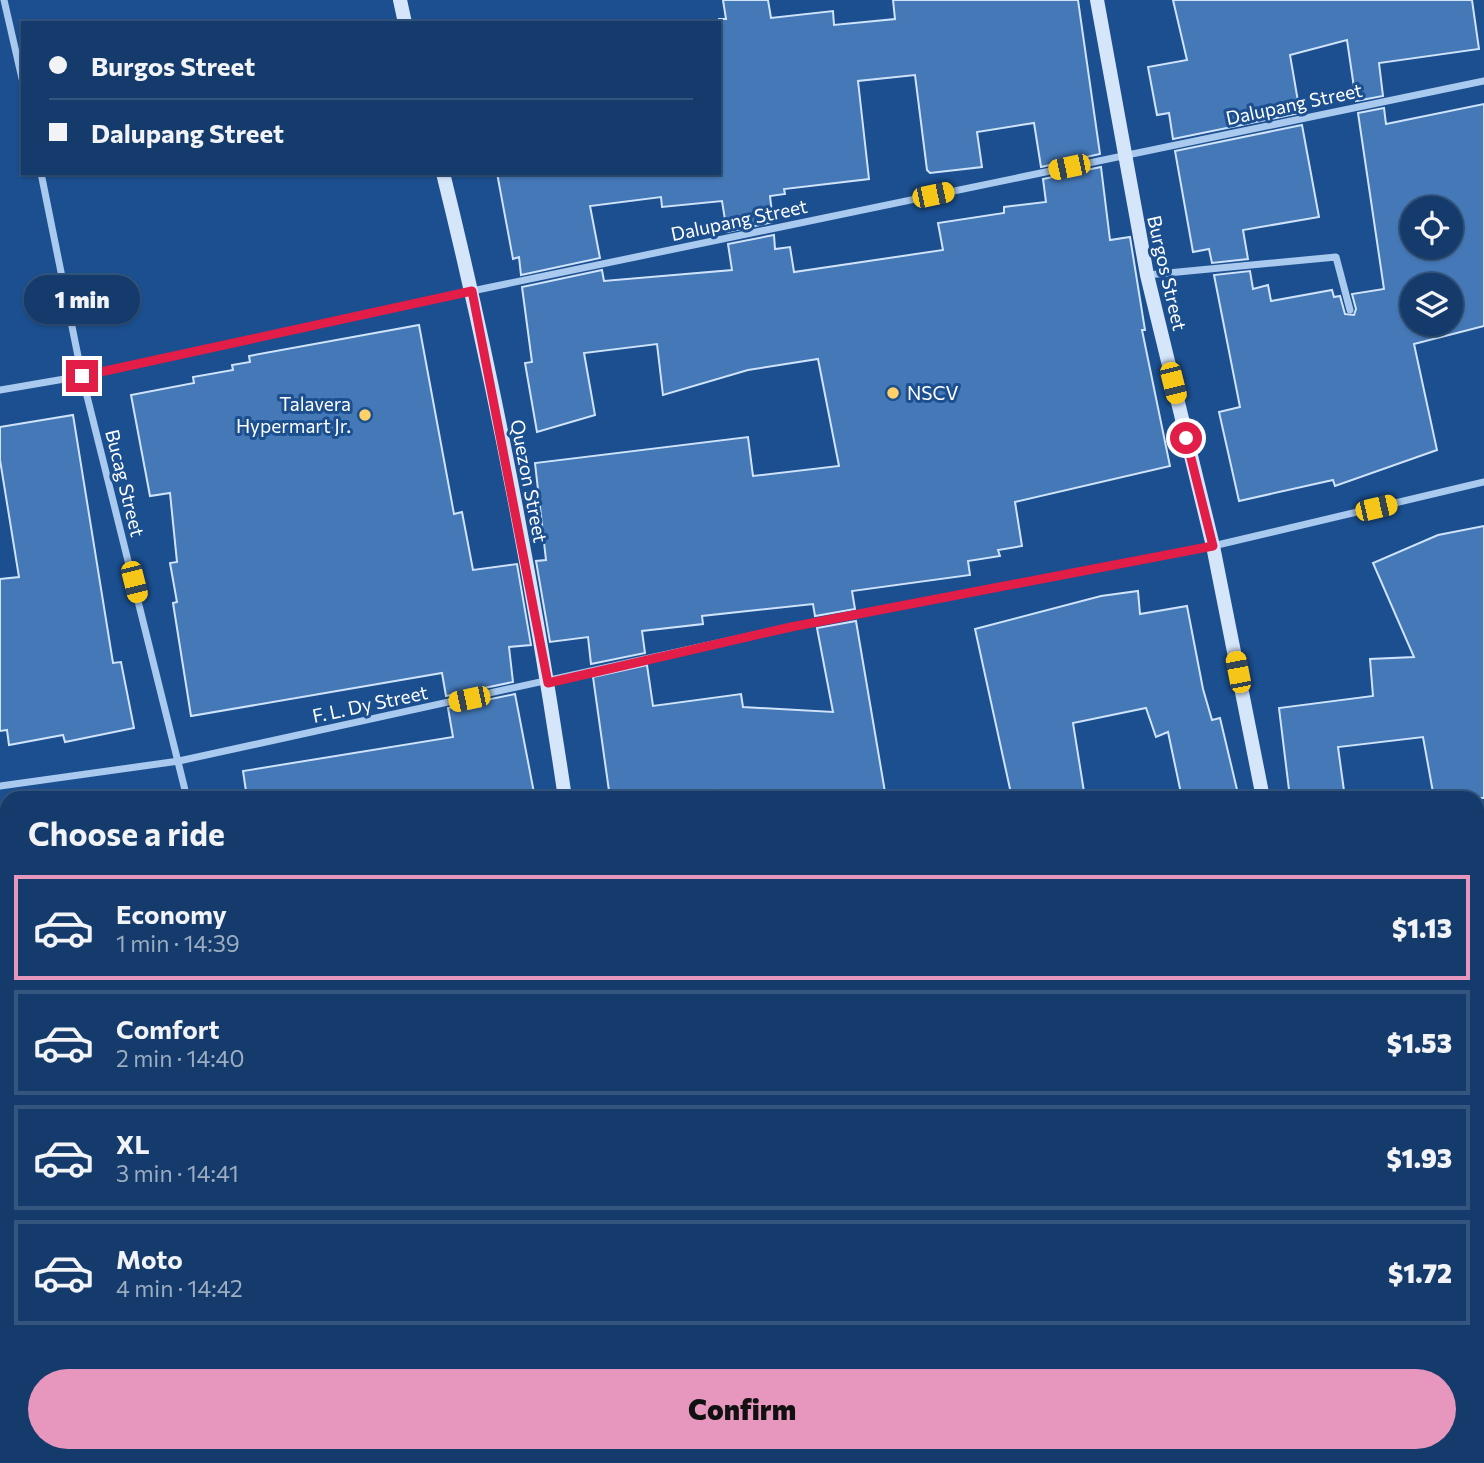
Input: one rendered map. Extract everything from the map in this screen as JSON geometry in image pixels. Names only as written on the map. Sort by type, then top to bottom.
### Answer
[{"type":"street","points":[[4,0],[21,74]]},
{"type":"street","points":[[400,0],[405,21]]},
{"type":"street","name":"Burgos Street","points":[[1097,0],[1123,156],[1147,275],[1213,546],[1262,791]]},
{"type":"street","name":"Dalupang Street","points":[[0,390],[82,376],[472,291],[1484,81]]},
{"type":"street","name":"Bucag Street","points":[[41,175],[82,376],[185,791]]},
{"type":"street","name":"Quezon Street","points":[[443,175],[472,291],[548,683],[564,791]]},
{"type":"street","points":[[1147,275],[1336,257],[1350,310]]},
{"type":"street","name":"F. L. Dy Street","points":[[0,786],[179,761],[548,683],[791,627],[1213,546],[1484,482]]},
{"type":"building","points":[[723,0],[768,0],[771,18],[833,11],[834,25],[895,19],[893,0],[1078,0],[1100,154],[1041,167],[1034,123],[977,132],[982,167],[930,173],[927,170],[915,75],[858,81],[869,179],[784,189],[785,194],[770,196],[773,222],[727,232],[722,201],[662,207],[661,197],[590,206],[600,258],[521,275],[519,257],[513,259],[497,175],[721,175],[719,19],[726,19]]},
{"type":"building","points":[[1173,0],[1472,0],[1479,49],[1379,63],[1383,96],[1356,101],[1347,40],[1290,55],[1300,113],[1173,139],[1169,113],[1157,115],[1148,67],[1187,60]]},
{"type":"building","points":[[1484,104],[1484,326],[1463,331],[1463,273],[1400,273],[1400,336],[1445,336],[1414,344],[1437,450],[1335,486],[1333,480],[1239,501],[1219,412],[1240,407],[1214,275],[1250,271],[1253,289],[1268,285],[1271,301],[1332,290],[1334,297],[1340,296],[1345,314],[1354,315],[1356,309],[1352,294],[1384,289],[1358,113],[1384,108],[1386,124]]},
{"type":"building","points":[[1302,125],[1319,217],[1243,230],[1248,259],[1212,263],[1209,249],[1193,252],[1175,151]]},
{"type":"building","points":[[1101,167],[1110,240],[1130,237],[1145,330],[1142,330],[1170,466],[1015,502],[1022,546],[998,550],[1000,556],[968,561],[970,575],[852,591],[855,609],[815,616],[813,604],[702,616],[703,624],[642,631],[645,653],[591,664],[588,637],[550,642],[536,561],[546,560],[535,463],[748,437],[753,476],[839,466],[818,359],[748,370],[663,395],[657,344],[584,353],[595,415],[537,432],[525,363],[532,362],[522,287],[602,270],[604,281],[732,270],[728,244],[774,235],[775,249],[790,247],[794,272],[943,250],[938,223],[1004,213],[1004,207],[1046,202],[1043,179]]},
{"type":"building","points":[[419,325],[454,514],[462,512],[473,570],[517,564],[531,645],[509,647],[513,682],[446,696],[442,673],[191,716],[173,603],[177,602],[170,563],[177,562],[170,493],[150,496],[131,395],[194,383],[193,377],[233,370],[232,365],[250,362],[249,356]]},
{"type":"building","points":[[73,415],[113,663],[121,662],[134,728],[65,742],[63,735],[9,745],[7,730],[0,731],[0,579],[19,577],[0,460],[0,427]]},
{"type":"building","points":[[1484,526],[1484,791],[1433,791],[1423,737],[1338,747],[1344,791],[1289,791],[1279,708],[1373,696],[1370,659],[1414,657],[1373,563],[1438,535]]},
{"type":"building","points":[[1138,591],[1140,614],[1187,606],[1203,689],[1212,720],[1220,718],[1237,791],[1181,791],[1168,732],[1156,737],[1146,708],[1073,723],[1084,791],[1010,791],[975,629],[1101,596]]},
{"type":"building","points":[[856,621],[885,791],[609,791],[593,677],[647,665],[653,706],[741,694],[743,707],[833,712],[817,628]]},
{"type":"building","points":[[515,694],[534,791],[246,791],[243,771],[453,737],[448,708]]},
{"type":"place","name":"NSCV","points":[[893,393]]},
{"type":"place","name":"Talavera Hypermart Jr.","points":[[365,415]]},
{"type":"route","points":[[82,376],[472,291],[548,683],[791,627],[1213,546],[1186,438]]}]
